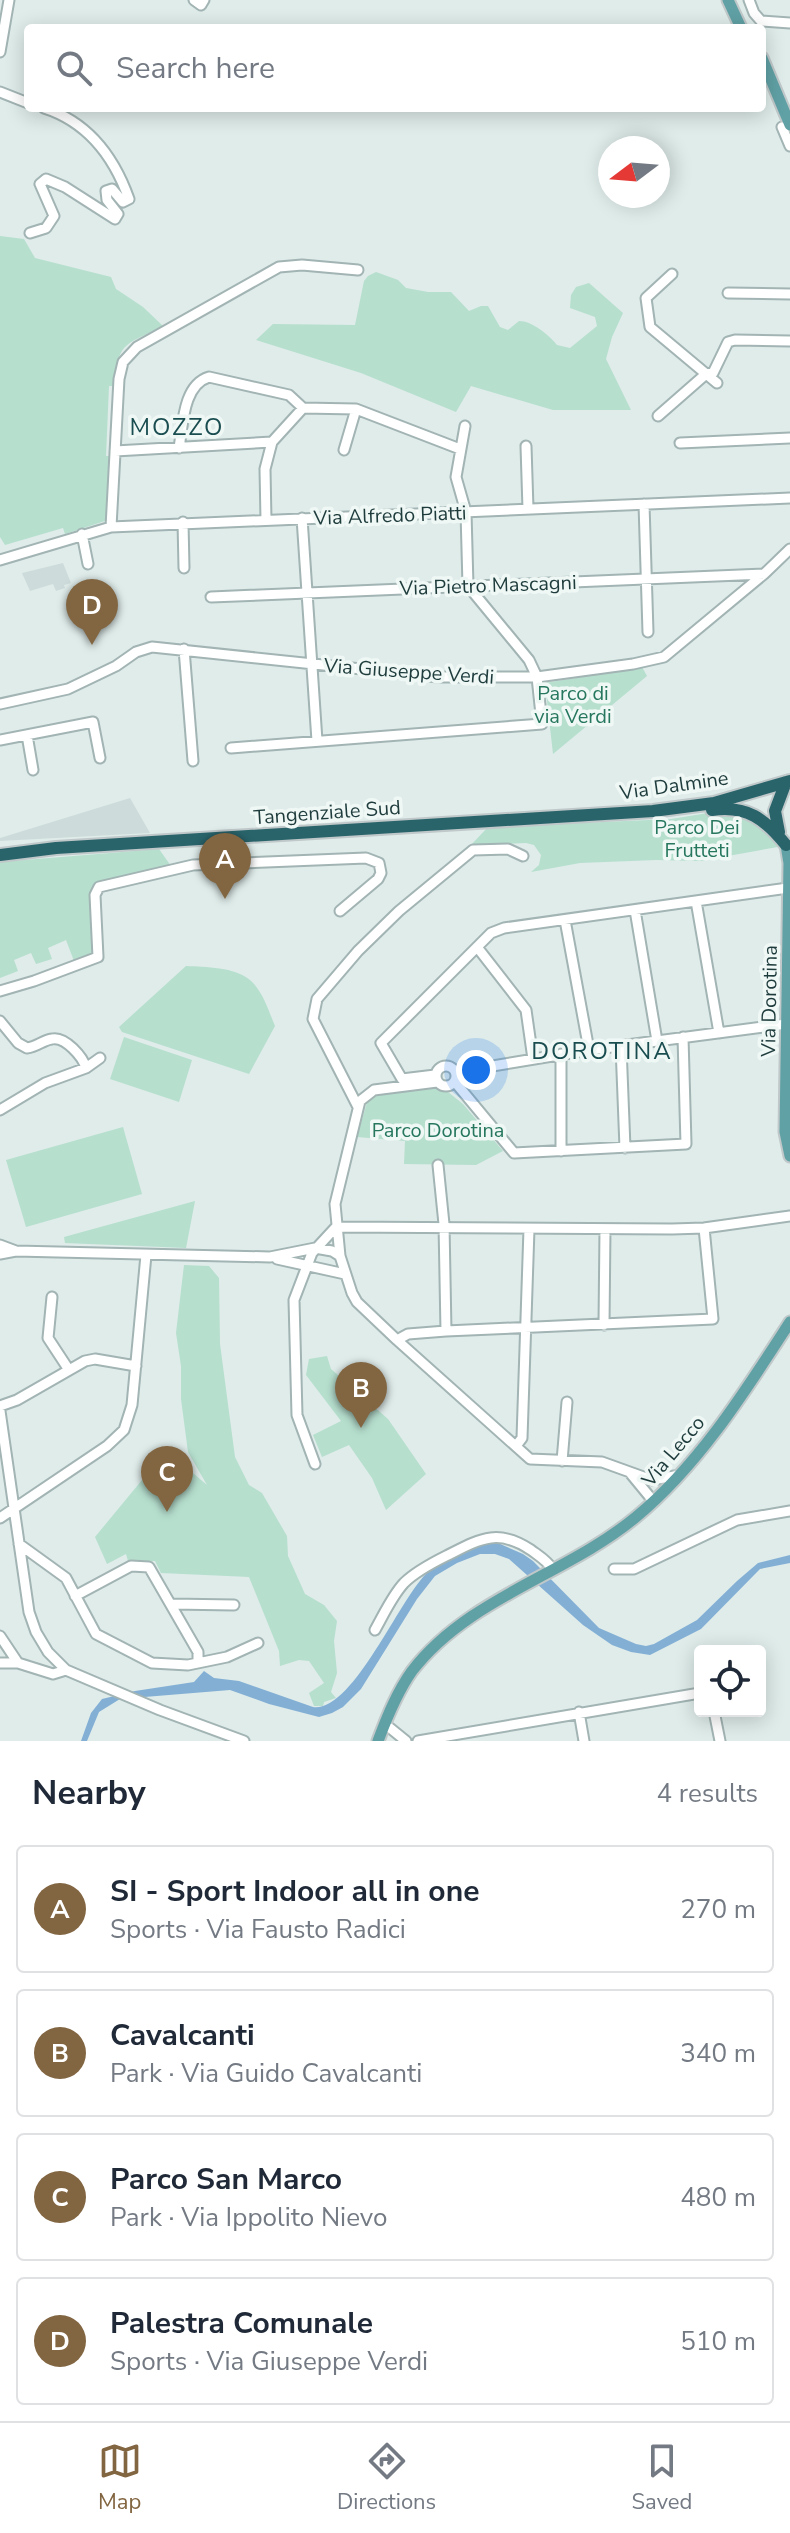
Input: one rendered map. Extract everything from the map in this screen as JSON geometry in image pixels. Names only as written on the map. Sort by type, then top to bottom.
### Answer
[{"type":"highway","name":"Via Dalmine","points":[[560,817],[714,803],[788,781]]},
{"type":"highway","points":[[788,781],[775,811],[778,830],[788,847]]},
{"type":"highway","points":[[560,817],[663,816],[729,808],[756,814],[771,826],[788,847]]},
{"type":"highway","name":"Tangenziale Sud","points":[[0,852],[560,817]]},
{"type":"main road","points":[[728,0],[739,24]]},
{"type":"main road","points":[[735,0],[746,24]]},
{"type":"main road","points":[[766,68],[783,108],[786,126]]},
{"type":"main road","points":[[766,77],[783,108]]},
{"type":"main road","name":"Via Dorotina","points":[[788,847],[785,1132],[790,1156]]},
{"type":"main road","name":"Via Lecco","points":[[397,1699],[412,1671],[466,1619],[610,1537],[654,1502],[711,1436],[790,1322]]},
{"type":"main road","points":[[385,1741],[397,1708],[397,1699]]},
{"type":"main road","points":[[378,1741],[391,1705],[397,1699]]},
{"type":"street","points":[[0,52],[9,0]]},
{"type":"street","points":[[749,0],[761,24]]},
{"type":"street","points":[[766,25],[790,23]]},
{"type":"street","points":[[0,92],[24,101]]},
{"type":"street","points":[[30,233],[46,228],[54,216],[40,184],[46,179],[65,187],[115,219],[118,214],[107,200],[106,191],[112,189],[123,202],[129,199],[110,158],[96,140],[65,115],[56,112]]},
{"type":"street","points":[[786,126],[790,146]]},
{"type":"street","points":[[111,527],[119,379],[129,353],[279,267],[302,265],[358,270]]},
{"type":"street","points":[[672,274],[646,298],[650,327],[717,383]]},
{"type":"street","points":[[728,293],[790,294]]},
{"type":"street","points":[[658,416],[706,374],[713,373],[731,341],[790,341]]},
{"type":"street","points":[[179,448],[184,414],[192,389],[198,380],[209,377],[289,395],[303,408],[356,409],[460,449]]},
{"type":"street","points":[[266,520],[265,469],[272,442],[303,408]]},
{"type":"street","points":[[344,450],[356,409]]},
{"type":"street","points":[[231,748],[542,724],[537,677],[529,660],[468,586],[466,512],[457,484],[465,426]]},
{"type":"street","points":[[680,443],[790,438]]},
{"type":"street","points":[[115,451],[272,442]]},
{"type":"street","points":[[526,446],[528,509]]},
{"type":"street","name":"Via Alfredo Piatti","points":[[1,559],[111,527],[788,499]]},
{"type":"street","points":[[644,504],[648,632]]},
{"type":"street","points":[[302,518],[317,741]]},
{"type":"street","points":[[183,522],[184,568]]},
{"type":"street","points":[[82,534],[88,564]]},
{"type":"street","name":"Via Giuseppe Verdi","points":[[0,704],[68,689],[147,648],[184,649],[438,677],[537,677],[633,664],[664,657],[790,549]]},
{"type":"street","name":"Via Pietro Mascagni","points":[[211,597],[764,574]]},
{"type":"street","points":[[184,649],[193,761]]},
{"type":"street","points":[[0,740],[93,722],[100,758]]},
{"type":"street","points":[[27,735],[33,770]]},
{"type":"street","points":[[358,1107],[315,1024],[312,1013],[317,999],[358,951],[399,911],[473,850],[508,849],[523,856]]},
{"type":"street","points":[[0,991],[98,957],[95,895],[99,887],[193,865],[366,858],[379,863],[381,873],[378,879],[340,911]]},
{"type":"street","points":[[786,1024],[533,1059],[455,1077],[447,1087],[436,1079],[402,1079],[381,1043],[497,930],[788,888]]},
{"type":"street","points":[[696,901],[719,1033]]},
{"type":"street","points":[[635,910],[657,1041]]},
{"type":"street","points":[[565,920],[589,1050]]},
{"type":"street","points":[[477,947],[526,1010],[533,1059]]},
{"type":"street","points":[[0,1021],[18,1043],[27,1048],[49,1039],[61,1040],[76,1052],[86,1068]]},
{"type":"street","points":[[436,1079],[442,1066],[452,1067],[455,1077],[514,1153],[686,1144],[683,1037]]},
{"type":"street","points":[[621,1046],[625,1148]]},
{"type":"street","points":[[561,1054],[561,1151]]},
{"type":"street","points":[[0,1110],[45,1083],[86,1068],[100,1058]]},
{"type":"street","points":[[436,1079],[374,1090],[363,1097],[358,1107],[335,1204],[340,1256],[357,1302],[530,1459],[602,1462],[652,1480],[680,1475]]},
{"type":"street","points":[[438,1165],[446,1331]]},
{"type":"street","points":[[315,1464],[301,1431],[296,1394],[294,1300],[315,1248],[336,1227],[704,1228],[790,1216]]},
{"type":"street","points":[[397,1340],[408,1334],[446,1331],[713,1319],[704,1228]]},
{"type":"street","points":[[519,1448],[522,1438],[529,1229]]},
{"type":"street","points":[[604,1325],[605,1229]]},
{"type":"street","points":[[0,1245],[16,1251]]},
{"type":"street","points":[[0,1254],[16,1251],[270,1257],[315,1248],[340,1256]]},
{"type":"street","points":[[0,1518],[117,1438],[129,1421],[146,1255]]},
{"type":"street","points":[[270,1257],[345,1274]]},
{"type":"street","points":[[52,1297],[48,1338],[69,1370]]},
{"type":"street","points":[[136,1366],[95,1359],[0,1408],[29,1612],[48,1652],[66,1670],[244,1741]]},
{"type":"street","points":[[556,1461],[567,1402]]},
{"type":"street","points":[[631,1474],[654,1502]]},
{"type":"street","points":[[614,1569],[634,1569],[737,1520],[790,1511]]},
{"type":"street","points":[[375,1630],[405,1582],[431,1564],[478,1540],[494,1537],[513,1539],[543,1558],[553,1570]]},
{"type":"street","points":[[19,1544],[66,1578],[91,1629],[152,1663],[188,1665],[227,1657],[258,1643]]},
{"type":"street","points":[[75,1596],[131,1566],[149,1567],[198,1652],[198,1661]]},
{"type":"street","points":[[172,1604],[234,1605]]},
{"type":"street","points":[[0,1636],[18,1663]]},
{"type":"street","points":[[0,1663],[18,1663],[53,1674],[66,1670]]},
{"type":"street","points":[[418,1741],[694,1694]]},
{"type":"street","points":[[579,1712],[584,1741]]},
{"type":"street","points":[[715,1717],[719,1741]]},
{"type":"street","points":[[390,1728],[406,1741]]},
{"type":"shaded area","points":[[63,563],[71,583],[56,591],[53,584],[30,591],[22,573]]},
{"type":"shaded area","points":[[130,798],[150,833],[0,841],[0,838]]},
{"type":"green space","points":[[0,236],[24,239],[35,258],[111,277],[116,289],[143,307],[163,326],[126,346],[118,360],[116,386],[109,386],[106,456],[112,456],[108,520],[65,534],[63,528],[5,545],[0,537]]},
{"type":"green space","points":[[376,272],[398,280],[406,288],[451,292],[469,311],[488,306],[500,327],[508,330],[519,321],[529,323],[557,345],[570,348],[597,326],[595,317],[570,308],[571,295],[576,287],[589,283],[623,313],[606,359],[631,410],[553,410],[471,386],[456,412],[361,373],[256,340],[273,324],[355,325],[364,281]]},
{"type":"green space","name":"Parco di via Verdi","points":[[642,667],[647,676],[553,754],[545,683]]},
{"type":"green space","name":"Parco Dei Frutteti","points":[[714,812],[754,819],[783,846],[700,861],[580,863],[531,872],[539,865],[541,855],[534,845],[471,845],[488,827],[671,819]]},
{"type":"green space","points":[[159,849],[171,866],[107,881],[93,889],[90,900],[94,954],[74,961],[66,940],[48,948],[52,959],[36,964],[31,953],[14,960],[18,971],[0,978],[0,862]]},
{"type":"green space","points":[[186,966],[236,972],[250,980],[262,996],[275,1026],[249,1074],[122,1032],[119,1027]]},
{"type":"green space","points":[[124,1037],[192,1060],[179,1102],[110,1079]]},
{"type":"green space","name":"Parco Dorotina","points":[[443,1088],[463,1104],[503,1151],[476,1165],[404,1164],[405,1141],[357,1137],[368,1099],[395,1091]]},
{"type":"green space","points":[[123,1127],[142,1194],[26,1227],[6,1160]]},
{"type":"green space","points":[[195,1201],[186,1248],[65,1243],[64,1237]]},
{"type":"green space","points":[[184,1265],[209,1266],[219,1278],[220,1344],[235,1457],[249,1485],[262,1493],[287,1536],[288,1556],[305,1594],[324,1605],[337,1621],[334,1641],[337,1673],[331,1692],[336,1698],[324,1702],[323,1706],[314,1706],[309,1693],[324,1683],[309,1661],[299,1660],[280,1666],[279,1651],[249,1577],[161,1573],[155,1561],[128,1561],[126,1554],[107,1564],[95,1537],[142,1480],[181,1463],[207,1485],[188,1452],[181,1399],[181,1366],[176,1333]]},
{"type":"green space","points":[[327,1356],[331,1369],[388,1419],[426,1474],[386,1510],[372,1478],[349,1445],[322,1457],[313,1435],[341,1421],[306,1375],[309,1359]]},
{"type":"water","points":[[498,1543],[533,1561],[599,1628],[646,1646],[697,1620],[758,1563],[790,1555],[790,1563],[760,1569],[701,1629],[650,1655],[612,1645],[583,1625],[509,1559],[495,1554],[480,1554],[435,1576],[417,1599],[361,1689],[332,1713],[319,1717],[230,1690],[120,1699],[99,1712],[87,1741],[81,1741],[91,1713],[102,1699],[194,1682],[204,1671],[214,1678],[239,1681],[313,1707],[328,1704],[359,1674],[426,1574],[459,1551]]},
{"type":"place","name":"Palestra Comunale","points":[[92,645]]},
{"type":"place","name":"SI - Sport Indoor all in one","points":[[225,899]]},
{"type":"place","name":"Cavalcanti","points":[[361,1428]]},
{"type":"place","name":"Parco San Marco","points":[[167,1512]]},
{"type":"district","name":"MOZZO","points":[[177,427]]},
{"type":"district","name":"DOROTINA","points":[[602,1051]]}]
